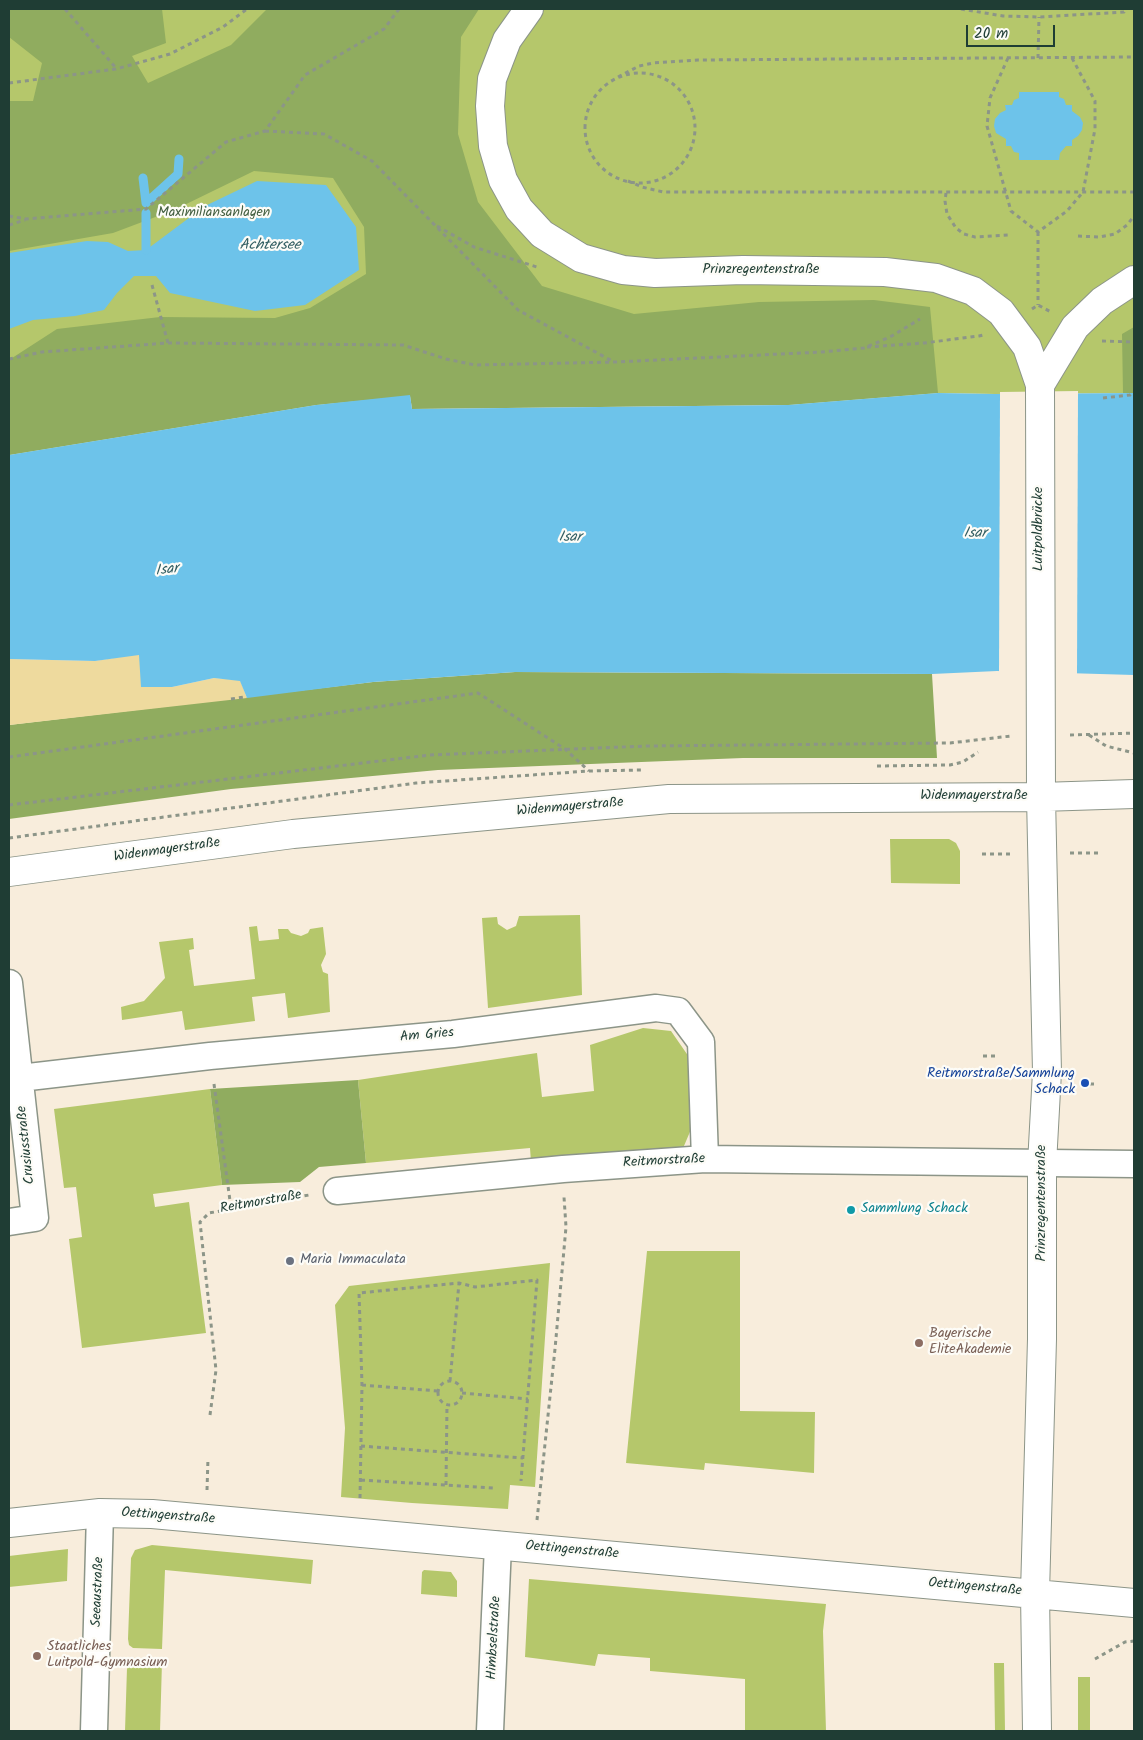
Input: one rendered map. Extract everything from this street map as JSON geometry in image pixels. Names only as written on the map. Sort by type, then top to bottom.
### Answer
[{"type":"main road","name":"Prinzregentenstraße","points":[[529,9],[507,40],[492,79],[490,106],[493,146],[503,180],[519,208],[542,234],[581,258],[623,270],[655,273],[743,270],[884,272],[936,278],[973,291],[1001,312],[1027,347],[1040,385]]},
{"type":"main road","points":[[1040,385],[1075,327],[1102,300],[1134,280]]},
{"type":"main road","name":"Luitpoldbrücke","points":[[1040,385],[1041,674]]},
{"type":"main road","name":"Prinzregentenstraße","points":[[1037,1731],[1035,1593],[1042,1339],[1042,1164],[1046,1072],[1041,796],[1041,674]]},
{"type":"main road","name":"Widenmayerstraße","points":[[9,872],[293,834],[669,799],[1134,794]]},
{"type":"main road","name":"Oettingenstraße","points":[[9,1523],[100,1512],[152,1514],[1134,1603]]},
{"type":"street","name":"Crusiusstraße","points":[[9,983],[35,1218],[9,1222]]},
{"type":"street","name":"Am Gries","points":[[20,1078],[210,1056],[453,1034],[656,1008],[678,1011],[701,1042],[705,1159]]},
{"type":"street","name":"Reitmorstraße","points":[[337,1191],[563,1168],[705,1159],[1134,1164]]},
{"type":"street","name":"Seeaustraße","points":[[94,1731],[100,1512]]},
{"type":"street","name":"Himbselstraße","points":[[490,1731],[498,1545]]},
{"type":"path","points":[[65,9],[116,68]]},
{"type":"path","points":[[9,83],[116,68],[170,54],[223,27],[246,9]]},
{"type":"path","points":[[265,131],[305,75],[384,29],[399,9]]},
{"type":"path","points":[[961,9],[1003,16],[1038,17],[1124,12],[1125,9]]},
{"type":"path","points":[[1038,17],[1038,58]]},
{"type":"path","points":[[1134,57],[673,61],[652,63],[627,71],[603,86],[593,100],[587,115],[585,132],[589,148],[599,164],[612,175],[642,187],[663,192],[1134,192]]},
{"type":"path","points":[[1008,58],[990,98],[987,126],[1011,211],[1038,232]]},
{"type":"path","points":[[1038,232],[1067,211],[1083,192],[1096,129],[1095,101],[1072,58]]},
{"type":"path","points":[[618,77],[634,73],[651,74],[667,79],[680,90],[690,103],[695,120],[694,138],[689,154],[678,168],[663,178],[646,182],[628,181]]},
{"type":"path","points":[[9,225],[26,219],[146,209],[226,142],[265,131],[324,134],[372,161],[518,310],[615,362]]},
{"type":"path","points":[[946,193],[947,214],[956,228],[964,234],[975,237],[1008,236]]},
{"type":"path","points":[[9,216],[26,219]]},
{"type":"path","points":[[1078,236],[1098,237],[1115,234],[1127,225],[1134,216]]},
{"type":"path","points":[[432,223],[474,247],[539,268]]},
{"type":"path","points":[[1038,232],[1038,306]]},
{"type":"path","points":[[152,285],[168,343]]},
{"type":"path","points":[[864,348],[920,319]]},
{"type":"path","points":[[9,359],[42,352],[168,343],[403,345],[446,359],[475,365],[615,362],[822,352],[979,336]]},
{"type":"path","points":[[1099,341],[1134,342]]},
{"type":"path","points":[[1103,398],[1130,395],[1134,392]]},
{"type":"path","points":[[9,756],[478,693],[565,749],[590,771]]},
{"type":"path","points":[[231,699],[244,697]]},
{"type":"path","points":[[1134,733],[1089,734],[1106,746],[1134,753]]},
{"type":"path","points":[[9,805],[430,755],[648,746],[950,743],[995,737]]},
{"type":"path","points":[[210,1056],[231,1208]]},
{"type":"path","points":[[983,1056],[995,1056]]},
{"type":"path","points":[[1090,1084],[1095,1084]]},
{"type":"path","points":[[537,1520],[566,1227],[563,1168]]},
{"type":"path","name":"Reitmorstraße","points":[[210,1415],[216,1370],[200,1222],[209,1213],[231,1208],[337,1191]]},
{"type":"path","points":[[360,1498],[362,1385],[359,1293],[459,1283],[475,1287],[537,1280],[521,1482]]},
{"type":"path","points":[[450,1381],[459,1283]]},
{"type":"path","points":[[450,1381],[458,1385],[462,1393],[458,1403],[448,1405],[440,1400],[438,1391],[443,1384],[450,1381]]},
{"type":"path","points":[[362,1385],[438,1391]]},
{"type":"path","points":[[462,1393],[528,1398]]},
{"type":"path","points":[[446,1485],[448,1405]]},
{"type":"path","points":[[361,1446],[523,1458]]},
{"type":"path","points":[[206,1491],[208,1458]]},
{"type":"path","points":[[361,1480],[494,1488]]},
{"type":"path","points":[[1095,1659],[1124,1642],[1134,1641]]},
{"type":"green space","name":"Maximiliansanlagen","points":[[9,9],[1134,9],[1134,393],[938,393],[788,405],[410,396],[316,405],[9,455]]},
{"type":"green space","points":[[9,9],[162,9],[166,43],[132,56],[148,83],[231,45],[267,9],[479,9],[461,37],[458,134],[478,202],[542,286],[634,314],[759,302],[874,300],[930,307],[938,393],[788,405],[412,409],[410,396],[316,405],[9,455],[9,360],[57,329],[160,317],[275,318],[310,308],[366,274],[364,227],[333,178],[254,171],[174,210],[113,233],[9,251],[9,101],[33,101],[42,63],[9,37]]},
{"type":"green space","points":[[1134,327],[1134,393],[1123,393],[1122,334]]},
{"type":"green space","points":[[515,672],[932,674],[937,758],[743,758],[438,770],[231,789],[9,819],[9,725],[373,682]]},
{"type":"green space","points":[[890,839],[949,839],[956,843],[960,851],[960,884],[891,883]]},
{"type":"green space","points":[[580,915],[582,995],[488,1008],[482,918],[497,917],[498,924],[507,930],[516,926],[519,916]]},
{"type":"green space","points":[[257,926],[259,941],[279,939],[278,929],[288,929],[291,933],[301,936],[308,933],[310,929],[323,927],[326,954],[321,965],[323,972],[328,974],[330,1012],[288,1018],[285,993],[252,997],[255,1021],[185,1030],[182,1011],[122,1020],[121,1007],[144,1001],[165,978],[159,942],[193,938],[194,949],[189,950],[194,986],[255,979],[249,927]]},
{"type":"green space","points":[[643,1028],[671,1031],[689,1057],[692,1127],[681,1153],[531,1162],[530,1148],[366,1163],[358,1080],[537,1053],[542,1097],[594,1091],[590,1045]]},
{"type":"green space","points":[[358,1080],[366,1163],[319,1167],[300,1182],[222,1185],[210,1089]]},
{"type":"green space","points":[[210,1089],[222,1185],[153,1194],[155,1207],[189,1202],[206,1333],[82,1348],[69,1239],[82,1237],[76,1187],[64,1188],[54,1109]]},
{"type":"green space","points":[[647,1251],[740,1251],[740,1411],[815,1412],[814,1473],[705,1463],[704,1470],[626,1463]]},
{"type":"green space","points":[[550,1263],[535,1487],[510,1485],[508,1509],[341,1497],[345,1428],[335,1305],[349,1286]]},
{"type":"green space","points":[[152,1545],[313,1560],[311,1584],[165,1570],[162,1649],[133,1648],[129,1645],[128,1639],[131,1558],[135,1550]]},
{"type":"green space","points":[[68,1549],[67,1581],[9,1587],[9,1556]]},
{"type":"green space","points":[[424,1570],[451,1572],[457,1581],[457,1597],[421,1594],[422,1572]]},
{"type":"green space","points":[[529,1579],[826,1604],[823,1631],[826,1731],[745,1731],[745,1679],[650,1671],[650,1658],[598,1654],[595,1666],[525,1657]]},
{"type":"green space","points":[[134,1661],[162,1662],[160,1731],[125,1731],[127,1668]]},
{"type":"green space","points":[[994,1663],[1004,1663],[1005,1731],[995,1731]]},
{"type":"green space","points":[[1078,1677],[1090,1677],[1090,1731],[1078,1731]]},
{"type":"sand","points":[[139,654],[172,687],[214,678],[240,680],[247,698],[9,725],[9,659],[95,661]]},
{"type":"water","points":[[1019,92],[1059,92],[1059,97],[1064,99],[1066,105],[1072,105],[1072,111],[1080,117],[1083,123],[1082,130],[1072,140],[1072,146],[1066,146],[1060,153],[1059,160],[1019,160],[1019,153],[1014,152],[1011,146],[1006,146],[1006,139],[996,133],[995,119],[1006,110],[1005,105],[1012,105],[1014,100],[1019,98]]},
{"type":"water","name":"Achtersee","points":[[257,181],[326,185],[356,227],[359,270],[305,305],[255,311],[170,293],[156,276],[134,276],[104,310],[75,316],[33,320],[9,329],[9,253],[87,241],[108,242],[128,251],[146,250],[205,206]]},
{"type":"water","name":"Isar","points":[[938,393],[1134,393],[1134,675],[997,671],[932,674],[515,672],[373,682],[247,698],[240,681],[214,678],[172,687],[141,687],[139,655],[95,661],[9,659],[9,455],[316,405],[410,395],[412,409],[788,405]]},
{"type":"pier","points":[[1078,391],[1077,674],[999,674],[1000,392]]},
{"type":"waterway","points":[[146,203],[178,174],[179,159]]},
{"type":"waterway","points":[[143,178],[146,203]]},
{"type":"waterway","points":[[146,213],[146,250]]},
{"type":"place","name":"Reitmorstraße/Sammlung Schack","points":[[1085,1083]]},
{"type":"place","name":"Sammlung Schack","points":[[851,1210]]},
{"type":"place","name":"Maria Immaculata","points":[[290,1261]]},
{"type":"place","name":"Bayerische EliteAkademie","points":[[919,1343]]},
{"type":"place","name":"Staatliches Luitpold-Gymnasium","points":[[37,1656]]}]
